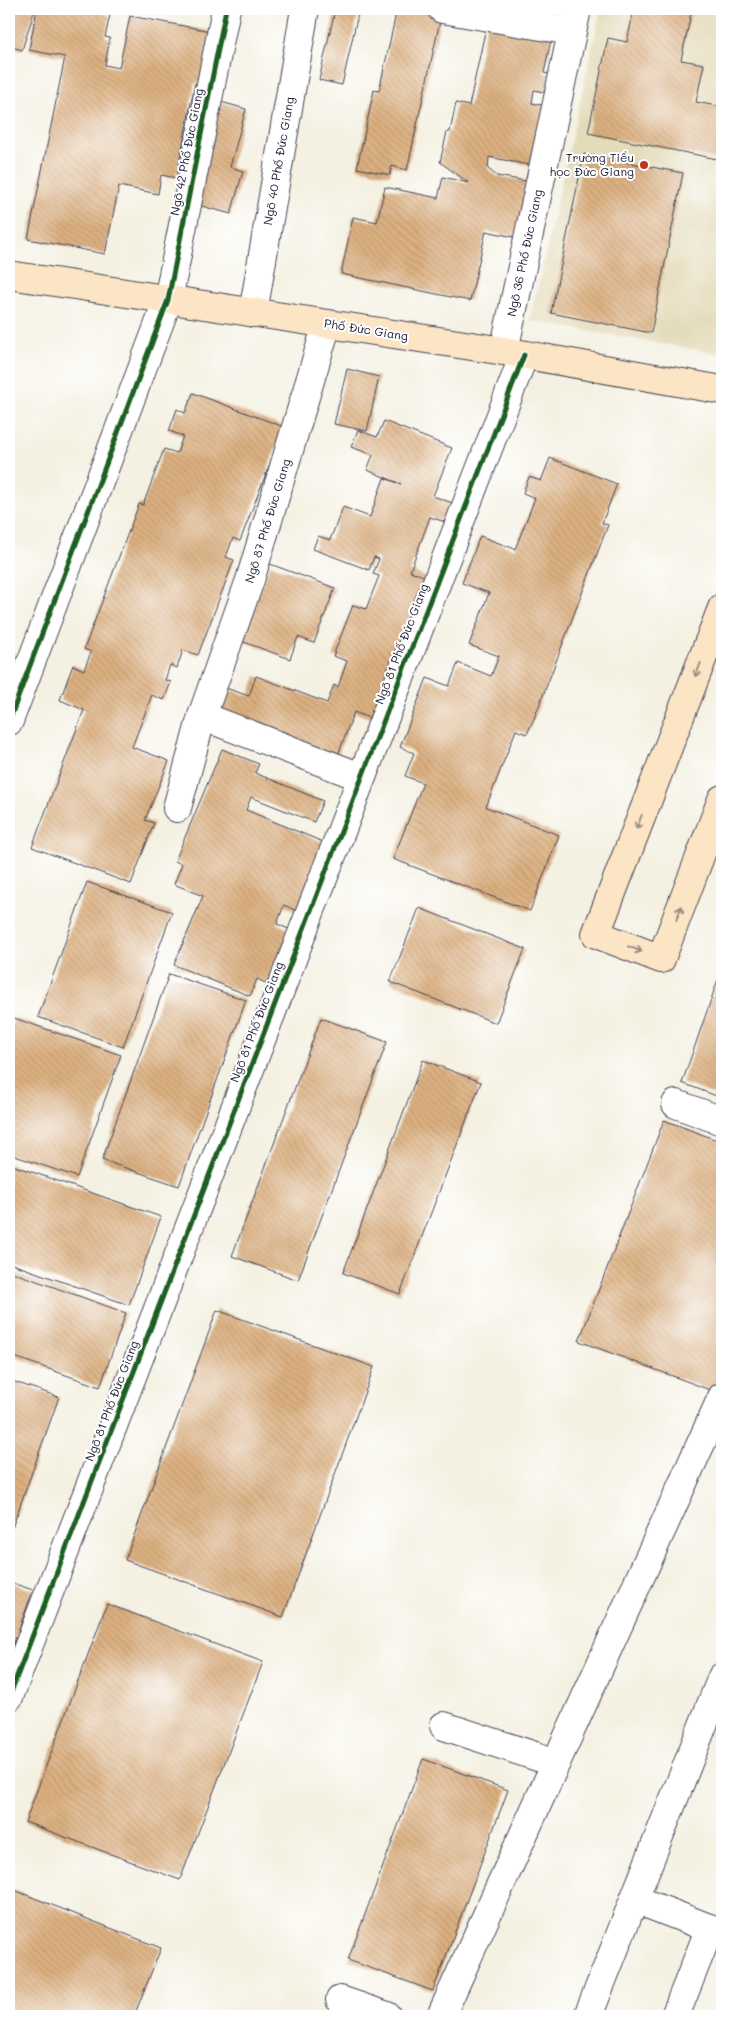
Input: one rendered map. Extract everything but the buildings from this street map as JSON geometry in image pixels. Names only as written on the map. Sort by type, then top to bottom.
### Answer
[{"type":"street","name":"Ngõ 42 Phố Đức Giang","points":[[9,721],[168,300],[222,9]]},
{"type":"street","name":"Ngõ 40 Phố Đức Giang","points":[[253,313],[304,9]]},
{"type":"street","points":[[442,9],[574,20]]},
{"type":"street","name":"Ngõ 36 Phố Đức Giang","points":[[514,353],[574,20]]},
{"type":"street","name":"Phố Đức Giang","points":[[9,275],[514,353],[722,390]]},
{"type":"street","name":"Ngõ 87 Phố Đức Giang","points":[[177,808],[202,716],[250,580],[328,324]]},
{"type":"street","name":"Ngõ 81 Phố Đức Giang","points":[[9,1697],[361,777],[514,353]]},
{"type":"street","points":[[722,608],[596,934],[661,959],[722,799]]},
{"type":"street","points":[[202,716],[361,777]]},
{"type":"street","points":[[676,1104],[722,1121]]},
{"type":"street","points":[[441,2016],[722,1396]]},
{"type":"street","points":[[588,2016],[722,1677]]},
{"type":"street","points":[[444,1726],[556,1763]]},
{"type":"street","points":[[634,1900],[716,1931],[675,2016]]},
{"type":"street","points":[[340,2000],[387,2016]]},
{"type":"shaded area","name":"Trường Tiểu học Đức Giang","points":[[601,9],[722,9],[722,354],[530,321]]},
{"type":"cycle path","points":[[9,721],[168,300],[226,9]]},
{"type":"cycle path","points":[[9,1697],[524,355]]},
{"type":"place","name":"Trường Tiểu học Đức Giang","points":[[644,165]]}]
